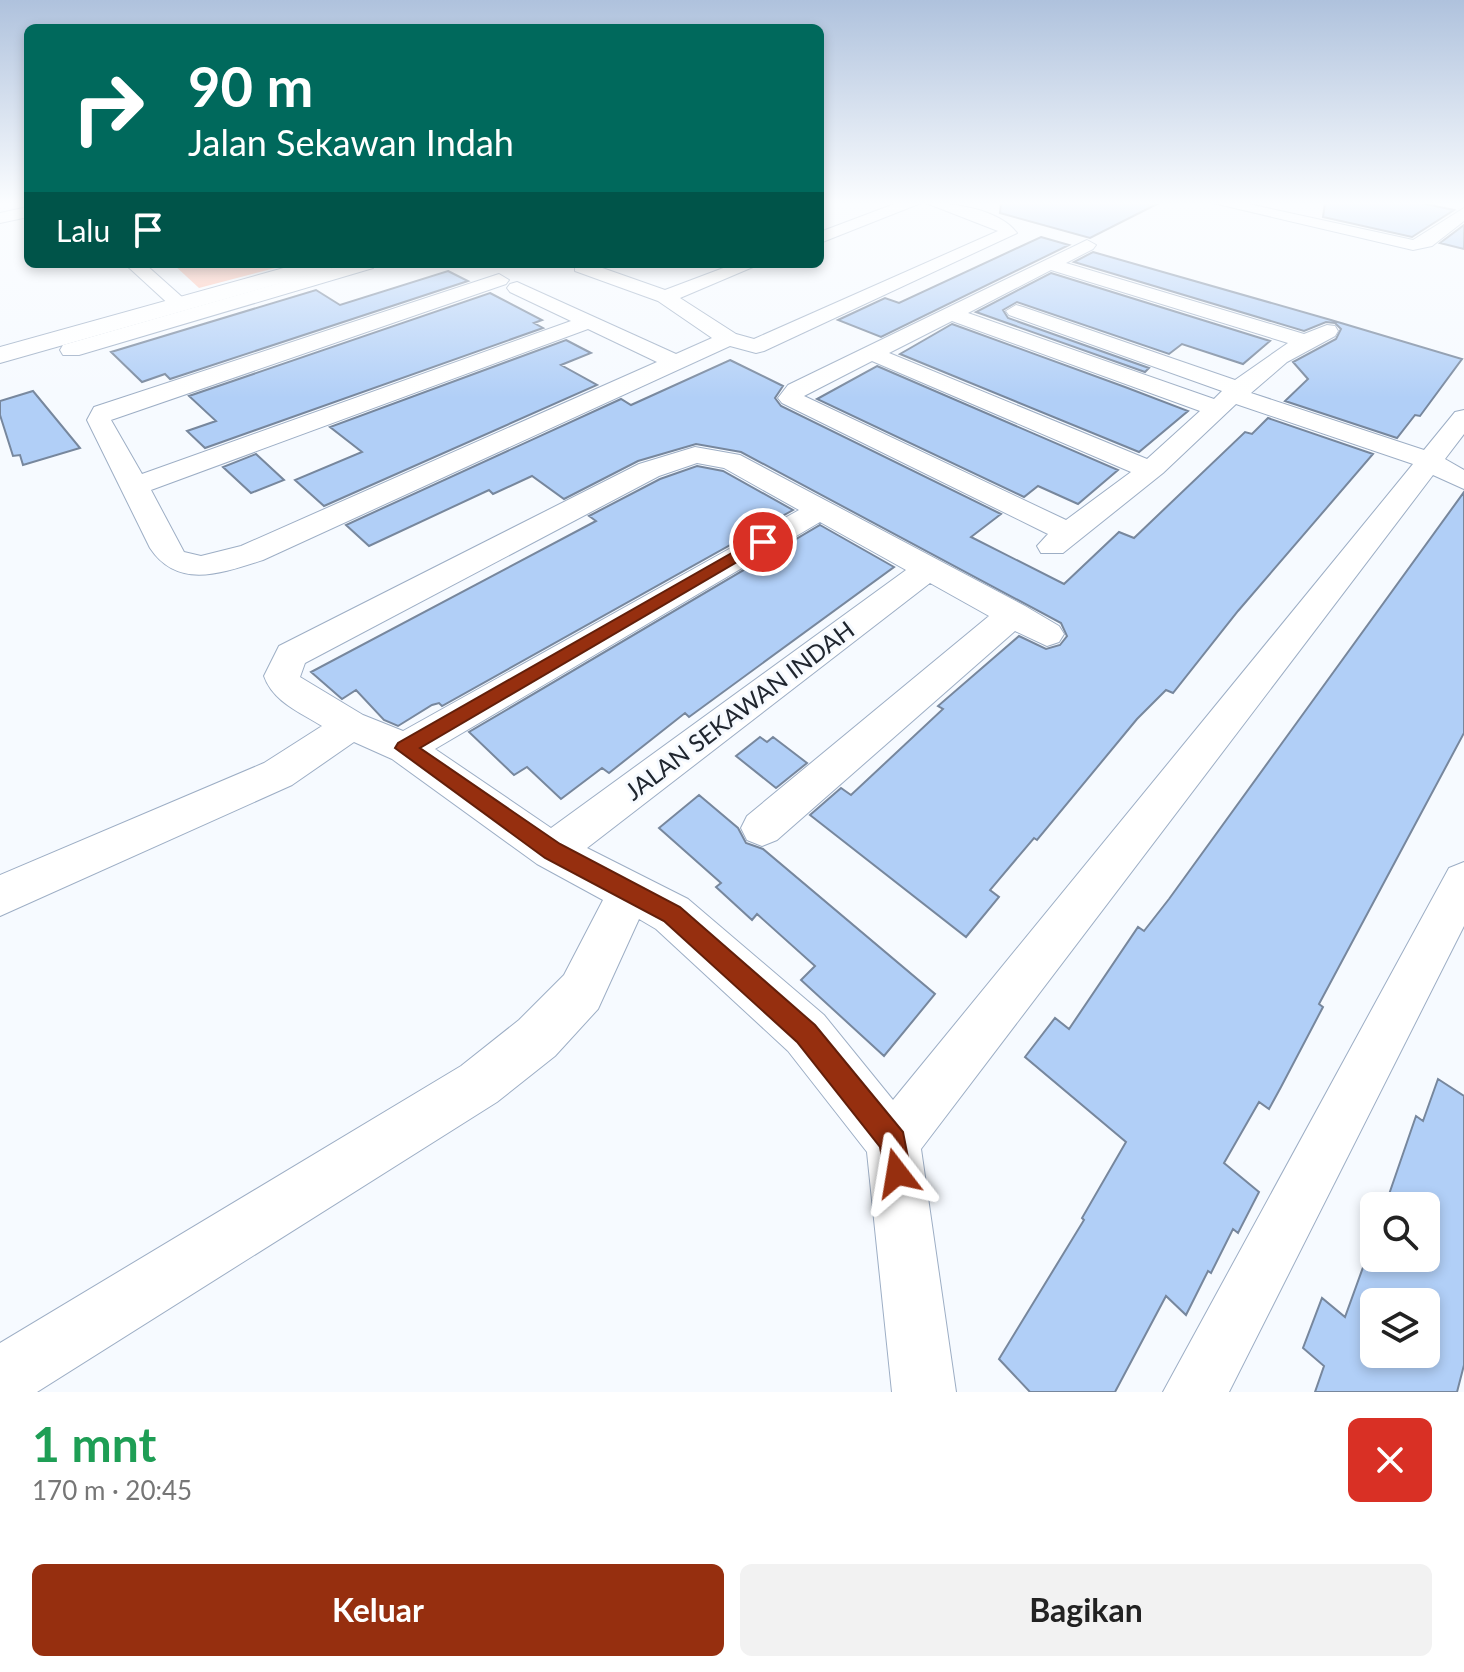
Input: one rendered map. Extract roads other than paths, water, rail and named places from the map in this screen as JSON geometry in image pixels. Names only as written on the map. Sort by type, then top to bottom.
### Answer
[{"type":"street","points":[[139,268],[181,305]]},
{"type":"street","points":[[0,355],[309,268]]},
{"type":"street","points":[[71,350],[352,268]]},
{"type":"street","points":[[581,268],[580,276],[565,284],[508,277],[103,412],[99,420],[172,559],[193,569],[208,568],[252,553],[679,364],[728,339]]},
{"type":"street","points":[[589,268],[665,297],[728,339],[748,346],[769,342],[931,268]]},
{"type":"street","points":[[665,297],[741,268]]},
{"type":"street","points":[[1042,268],[796,390],[790,398],[1069,533]]},
{"type":"street","points":[[1048,550],[1150,470],[1232,398],[1315,336],[1065,268]]},
{"type":"street","points":[[508,277],[679,364]]},
{"type":"street","points":[[981,298],[1232,398]]},
{"type":"street","points":[[951,314],[1427,460],[1464,481]]},
{"type":"street","points":[[135,486],[592,321]]},
{"type":"street","points":[[873,354],[1150,470]]},
{"type":"street","points":[[893,1142],[1427,460],[1464,417]]},
{"type":"street","points":[[924,1392],[893,1142],[806,1033],[672,914],[552,851],[405,748],[350,725],[285,685],[282,676],[291,655],[649,470],[681,458],[712,455],[731,461],[1047,634]]},
{"type":"street","points":[[405,748],[819,510]]},
{"type":"street","name":"JALAN SEKAWAN INDAH","points":[[552,851],[927,570]]},
{"type":"street","points":[[762,828],[1013,614]]},
{"type":"street","points":[[0,896],[294,764],[350,725]]},
{"type":"street","points":[[1195,1392],[1464,882]]},
{"type":"street","points":[[0,1379],[479,1084],[537,1038],[581,992],[629,894]]}]
